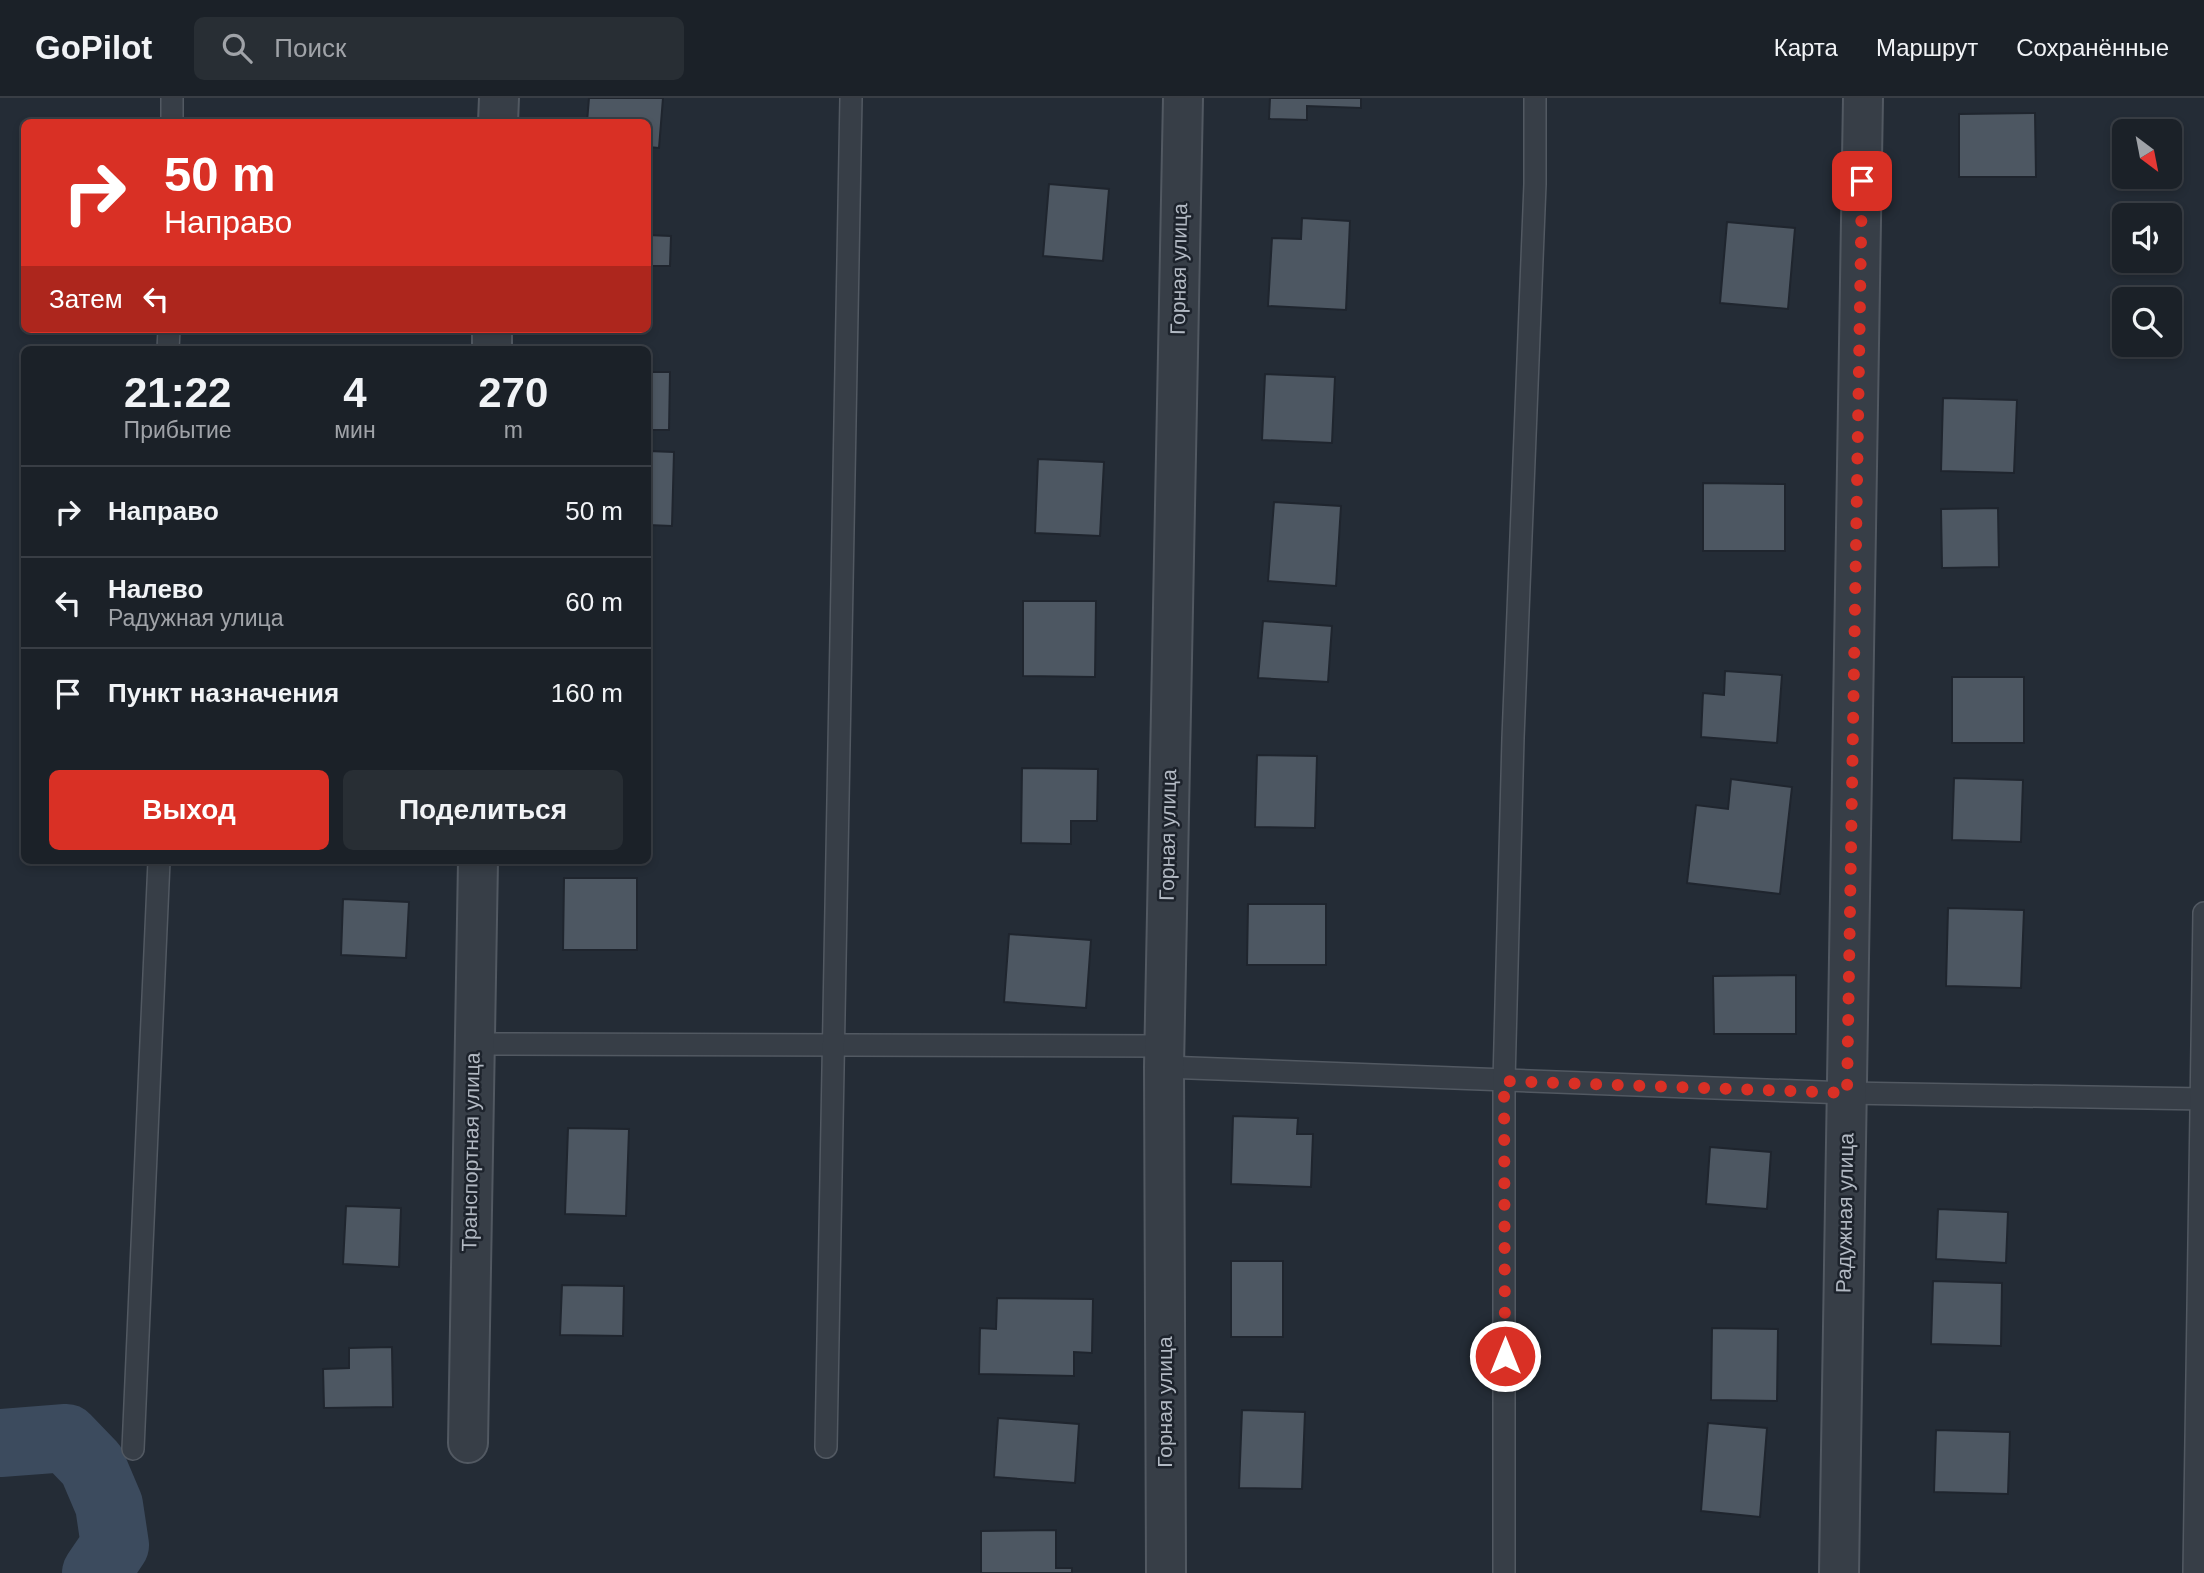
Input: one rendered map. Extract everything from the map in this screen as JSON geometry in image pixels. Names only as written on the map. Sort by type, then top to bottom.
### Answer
[{"type":"street","points":[[498,119],[499,98]]},
{"type":"street","name":"Горная улица","points":[[1166,1573],[1164,1056],[1183,98]]},
{"type":"street","name":"Радужная улица","points":[[1839,1573],[1863,98]]},
{"type":"street","name":"Транспортная улица","points":[[468,1443],[472,1044],[478,864]]},
{"type":"lane","points":[[172,98],[172,119]]},
{"type":"lane","points":[[827,1447],[851,98]]},
{"type":"lane","points":[[1504,1573],[1504,1081],[1513,738],[1535,184],[1535,98]]},
{"type":"lane","points":[[133,1449],[159,864]]},
{"type":"lane","points":[[2194,1573],[2204,913]]},
{"type":"lane","points":[[472,1044],[836,1045],[1164,1056],[1504,1081],[1847,1093],[2202,1099]]},
{"type":"building","points":[[589,98],[663,98],[659,148],[651,147],[651,119],[587,119]]},
{"type":"building","points":[[1270,98],[1361,98],[1361,108],[1307,106],[1307,120],[1269,119]]},
{"type":"building","points":[[2035,113],[2036,177],[1959,177],[1959,114]]},
{"type":"building","points":[[1049,184],[1109,189],[1103,261],[1043,256]]},
{"type":"building","points":[[1302,218],[1350,221],[1346,310],[1268,306],[1272,238],[1301,239]]},
{"type":"building","points":[[1727,222],[1795,228],[1788,309],[1720,303]]},
{"type":"building","points":[[651,235],[671,236],[670,266],[652,266],[652,287]]},
{"type":"building","points":[[651,372],[670,372],[669,430],[651,430]]},
{"type":"building","points":[[1265,374],[1335,377],[1332,443],[1262,440]]},
{"type":"building","points":[[1943,398],[2017,400],[2014,473],[1941,471]]},
{"type":"building","points":[[651,451],[674,452],[672,526],[651,525]]},
{"type":"building","points":[[1038,459],[1104,462],[1100,536],[1035,533]]},
{"type":"building","points":[[1703,483],[1785,484],[1785,551],[1703,551]]},
{"type":"building","points":[[1274,502],[1341,506],[1336,586],[1268,581]]},
{"type":"building","points":[[1998,508],[1999,567],[1942,568],[1941,509]]},
{"type":"building","points":[[1023,601],[1096,601],[1095,677],[1023,676]]},
{"type":"building","points":[[1263,621],[1332,626],[1328,682],[1258,678]]},
{"type":"building","points":[[1725,671],[1782,675],[1777,743],[1701,737],[1703,693],[1724,695]]},
{"type":"building","points":[[1952,677],[2024,677],[2024,743],[1952,743]]},
{"type":"building","points":[[1257,755],[1317,756],[1315,828],[1255,827]]},
{"type":"building","points":[[1022,768],[1098,769],[1097,821],[1071,821],[1071,844],[1021,843]]},
{"type":"building","points":[[1954,778],[2023,780],[2021,842],[1952,840]]},
{"type":"building","points":[[1731,779],[1792,787],[1780,894],[1687,883],[1696,805],[1728,809]]},
{"type":"building","points":[[564,878],[637,878],[637,950],[563,950]]},
{"type":"building","points":[[343,899],[409,902],[406,958],[341,955]]},
{"type":"building","points":[[1248,904],[1326,904],[1326,965],[1247,965]]},
{"type":"building","points":[[1948,908],[2024,910],[2021,988],[1946,986]]},
{"type":"building","points":[[1009,934],[1091,940],[1086,1008],[1004,1002]]},
{"type":"building","points":[[1796,975],[1796,1034],[1714,1034],[1713,976]]},
{"type":"building","points":[[1233,1116],[1298,1118],[1297,1134],[1313,1134],[1311,1187],[1231,1184]]},
{"type":"building","points":[[568,1128],[629,1129],[626,1216],[565,1214]]},
{"type":"building","points":[[1710,1147],[1771,1152],[1767,1209],[1706,1204]]},
{"type":"building","points":[[346,1206],[401,1208],[399,1267],[343,1264]]},
{"type":"building","points":[[1938,1209],[2008,1212],[2006,1263],[1936,1259]]},
{"type":"building","points":[[1231,1261],[1283,1261],[1283,1337],[1231,1337]]},
{"type":"building","points":[[1933,1281],[2002,1283],[2001,1346],[1931,1344]]},
{"type":"building","points":[[562,1285],[624,1286],[623,1336],[560,1335]]},
{"type":"building","points":[[997,1298],[1093,1299],[1092,1353],[1074,1352],[1074,1376],[979,1374],[980,1328],[996,1329]]},
{"type":"building","points":[[1712,1328],[1778,1329],[1777,1401],[1711,1400]]},
{"type":"building","points":[[392,1347],[393,1407],[324,1408],[323,1369],[349,1368],[349,1348]]},
{"type":"building","points":[[1242,1410],[1305,1412],[1302,1489],[1239,1488]]},
{"type":"building","points":[[998,1418],[1079,1424],[1075,1483],[994,1477]]},
{"type":"building","points":[[1708,1423],[1767,1428],[1760,1517],[1701,1511]]},
{"type":"building","points":[[1936,1430],[2010,1432],[2008,1494],[1934,1492]]},
{"type":"building","points":[[1056,1530],[1056,1568],[1072,1568],[1072,1573],[981,1573],[981,1531]]},
{"type":"waterway","points":[[0,1443],[66,1438],[92,1465],[109,1505],[115,1545],[96,1573]]},
{"type":"route","points":[[1505,1356],[1504,1081],[1847,1093],[1862,181]]}]
